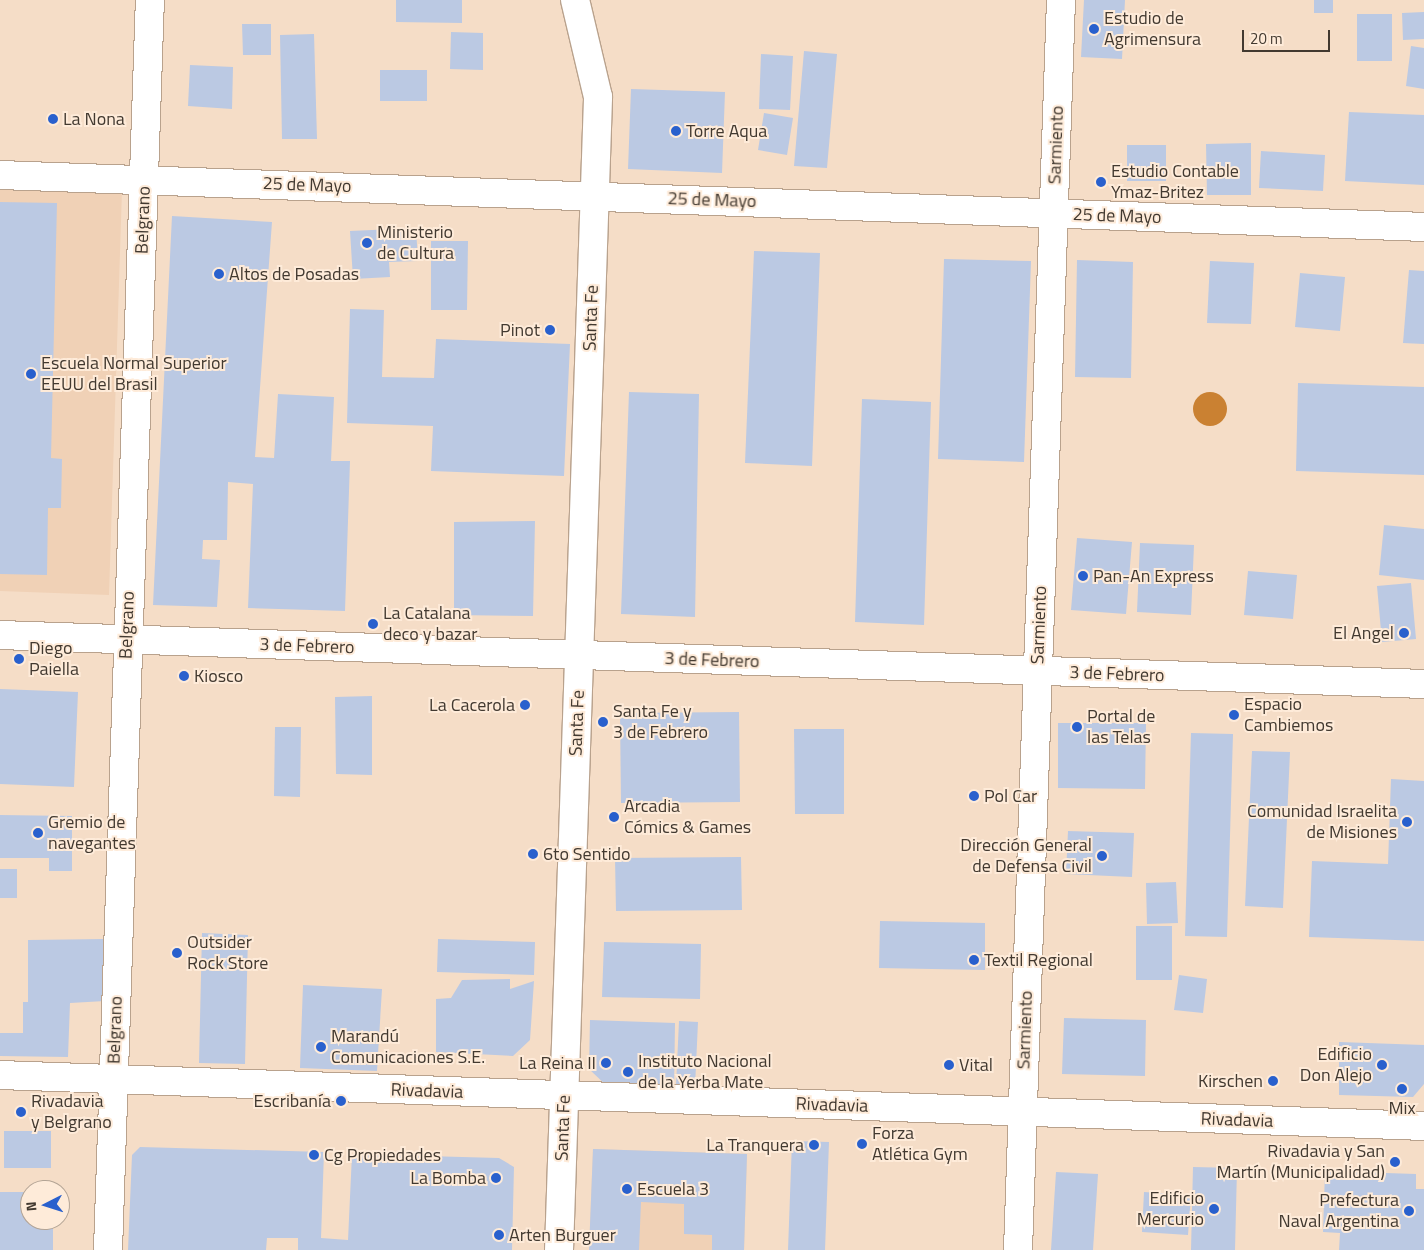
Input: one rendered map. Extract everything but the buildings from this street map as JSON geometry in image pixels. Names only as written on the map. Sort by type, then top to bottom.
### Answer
[{"type":"street","name":"Belgrano","points":[[108,1250],[150,0]]},
{"type":"street","name":"Santa Fe","points":[[559,1250],[598,96],[575,0]]},
{"type":"street","name":"Sarmiento","points":[[1018,1250],[1061,0]]},
{"type":"street","name":"25 de Mayo","points":[[0,174],[1424,227]]},
{"type":"street","name":"3 de Febrero","points":[[0,634],[127,640],[1424,684]]},
{"type":"street","name":"Rivadavia","points":[[0,1075],[114,1081],[1424,1126]]},
{"type":"shaded area","points":[[0,186],[122,190],[109,595],[0,591]]},
{"type":"shaded area","points":[[1210,392],[1217,393],[1222,397],[1226,402],[1226,416],[1222,421],[1217,425],[1210,426],[1203,425],[1198,421],[1194,416],[1193,409],[1194,402],[1198,397],[1203,393]]},
{"type":"shaded area","points":[[593,1149],[747,1154],[744,1250],[589,1250]]},
{"type":"place","name":"Estudio de Agrimensura","points":[[1094,29]]},
{"type":"place","name":"La Nona","points":[[53,119]]},
{"type":"place","name":"Torre Aqua","points":[[676,131]]},
{"type":"place","name":"Estudio Contable Ymaz-Britez","points":[[1101,182]]},
{"type":"place","name":"Ministerio de Cultura","points":[[367,243]]},
{"type":"place","name":"Altos de Posadas","points":[[219,274]]},
{"type":"place","name":"Pinot","points":[[550,330]]},
{"type":"place","name":"Escuela Normal Superior EEUU del Brasil","points":[[31,374]]},
{"type":"place","name":"Pan-An Express","points":[[1083,576]]},
{"type":"place","name":"La Catalana deco y bazar","points":[[373,624]]},
{"type":"place","name":"El Angel","points":[[1404,633]]},
{"type":"place","name":"Diego Paiella","points":[[19,659]]},
{"type":"place","name":"Kiosco","points":[[184,676]]},
{"type":"place","name":"La Cacerola","points":[[525,705]]},
{"type":"place","name":"Espacio Cambiemos","points":[[1234,715]]},
{"type":"place","name":"Santa Fe y 3 de Febrero","points":[[603,722]]},
{"type":"place","name":"Portal de las Telas","points":[[1077,727]]},
{"type":"place","name":"Pol Car","points":[[974,796]]},
{"type":"place","name":"Arcadia Cómics & Games","points":[[614,817]]},
{"type":"place","name":"Comunidad Israelita de Misiones","points":[[1407,822]]},
{"type":"place","name":"Gremio de navegantes","points":[[38,833]]},
{"type":"place","name":"6to Sentido","points":[[533,854]]},
{"type":"place","name":"Dirección General de Defensa Civil","points":[[1102,856]]},
{"type":"place","name":"Outsider Rock Store","points":[[177,953]]},
{"type":"place","name":"Textil Regional","points":[[974,960]]},
{"type":"place","name":"Marandú Comunicaciones S.E.","points":[[321,1047]]},
{"type":"place","name":"La Reina II","points":[[606,1063]]},
{"type":"place","name":"Vital","points":[[949,1065]]},
{"type":"place","name":"Edificio Don Alejo","points":[[1382,1065]]},
{"type":"place","name":"Instituto Nacional de la Yerba Mate","points":[[628,1072]]},
{"type":"place","name":"Kirschen","points":[[1273,1081]]},
{"type":"place","name":"Mix","points":[[1402,1089]]},
{"type":"place","name":"Escribanía","points":[[341,1101]]},
{"type":"place","name":"Rivadavia y Belgrano","points":[[21,1112]]},
{"type":"place","name":"Forza Atlética Gym","points":[[862,1144]]},
{"type":"place","name":"La Tranquera","points":[[814,1145]]},
{"type":"place","name":"Cg Propiedades","points":[[314,1155]]},
{"type":"place","name":"Rivadavia y San Martín (Municipalidad)","points":[[1395,1162]]},
{"type":"place","name":"La Bomba","points":[[496,1178]]},
{"type":"place","name":"Escuela 3","points":[[627,1189]]},
{"type":"place","name":"Edificio Mercurio","points":[[1214,1209]]},
{"type":"place","name":"Prefectura Naval Argentina","points":[[1409,1211]]},
{"type":"place","name":"Arten Burguer","points":[[499,1235]]}]
